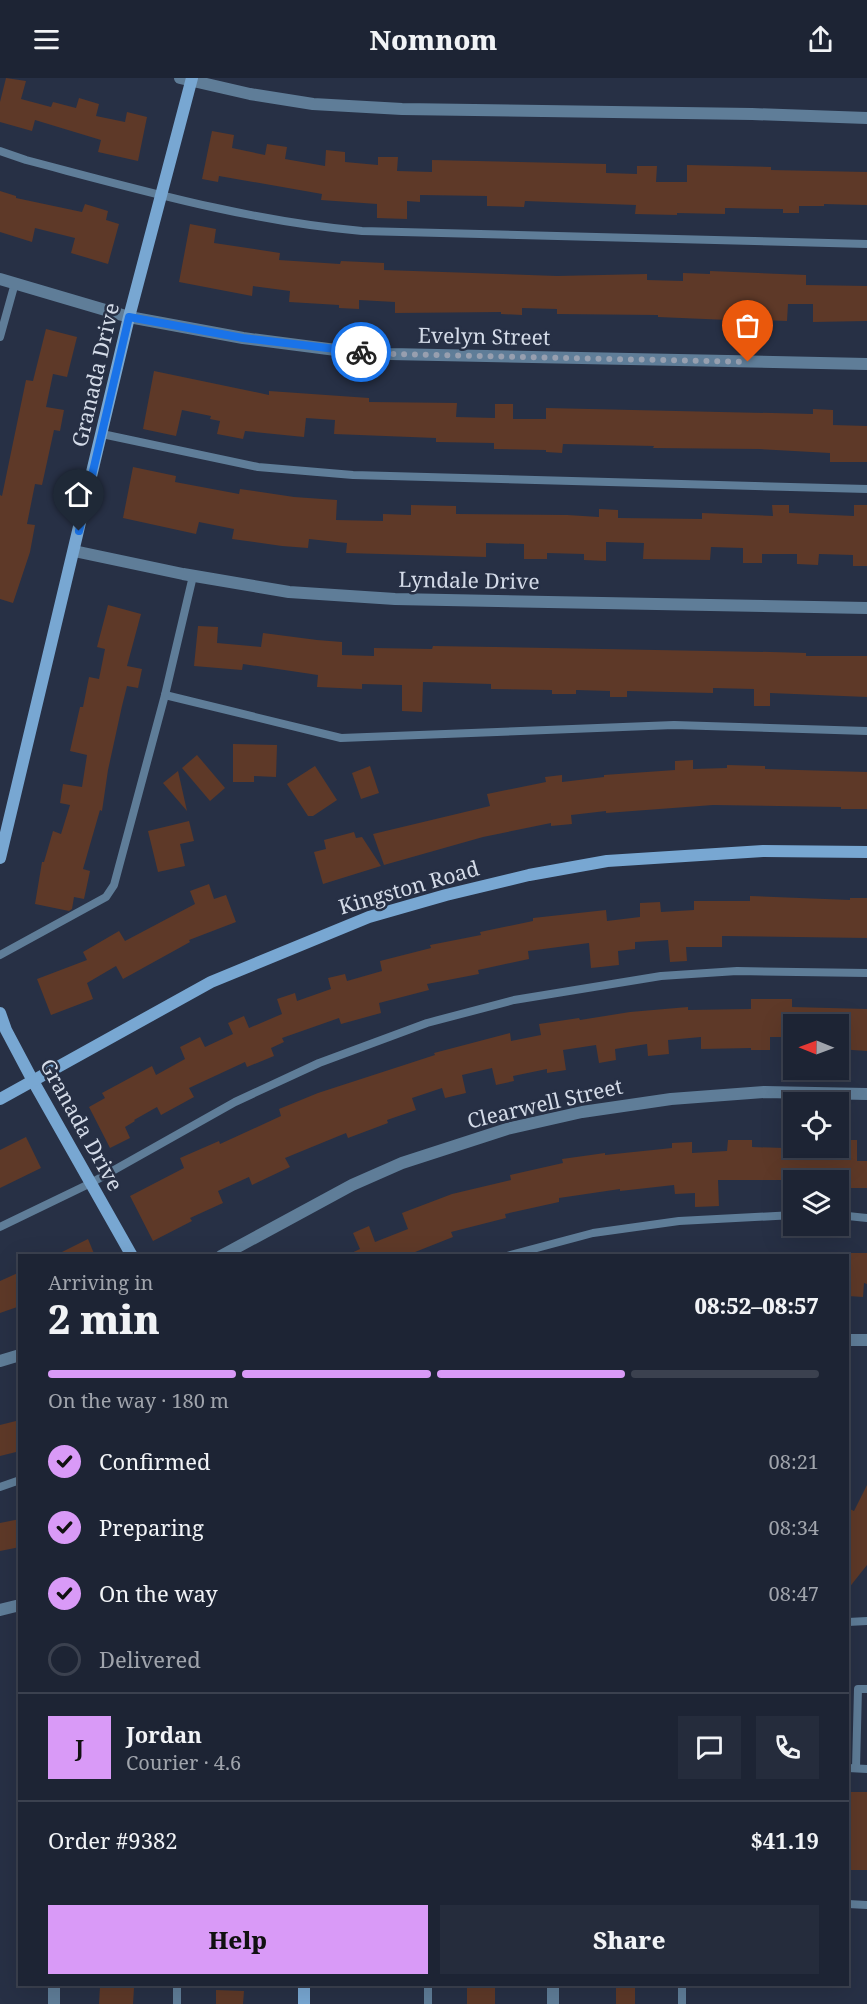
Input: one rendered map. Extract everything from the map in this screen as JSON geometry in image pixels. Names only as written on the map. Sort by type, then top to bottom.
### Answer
[{"type":"street","points":[[188,79],[250,94],[313,104],[390,109],[752,114],[867,118]]},
{"type":"street","name":"Granada Drive","points":[[0,858],[188,79]]},
{"type":"street","name":"Evelyn Street","points":[[0,279],[129,317],[243,338],[390,354],[867,364]]},
{"type":"street","name":"Lyndale Drive","points":[[74,551],[193,576],[289,592],[395,599],[867,608]]},
{"type":"street","name":"Kingston Road","points":[[0,1099],[211,982],[369,917],[446,895],[529,875],[607,861],[763,851],[867,852]]},
{"type":"street","name":"Granada Drive","points":[[0,1013],[6,1030],[33,1081],[131,1254]]},
{"type":"street","name":"Clearwell Street","points":[[225,1254],[352,1185],[402,1163],[507,1129],[582,1112],[671,1098],[764,1092],[867,1094]]},
{"type":"street","points":[[849,1340],[867,1340]]},
{"type":"street","points":[[0,1361],[18,1356]]},
{"type":"street","points":[[0,1610],[18,1606]]},
{"type":"street","points":[[54,1986],[54,2004]]},
{"type":"street","points":[[304,1986],[304,2004]]},
{"type":"street","points":[[553,1986],[553,2004]]},
{"type":"lane","points":[[0,151],[161,196],[308,227],[362,231],[867,244]]},
{"type":"lane","points":[[0,337],[15,283]]},
{"type":"lane","points":[[102,434],[258,466],[353,474],[867,489]]},
{"type":"lane","points":[[0,955],[106,897],[114,885],[165,694],[193,576]]},
{"type":"lane","points":[[165,694],[341,738],[674,725],[867,731]]},
{"type":"lane","points":[[0,1227],[91,1184],[256,1092],[319,1063],[427,1023],[514,1000],[661,976],[737,971],[867,973]]},
{"type":"lane","points":[[514,1254],[593,1233],[679,1221],[783,1215]]},
{"type":"lane","points":[[849,1216],[867,1218]]},
{"type":"lane","points":[[0,1487],[18,1481]]},
{"type":"lane","points":[[849,1622],[867,1621]]},
{"type":"lane","points":[[867,1689],[858,1689],[852,1768],[867,1769]]},
{"type":"lane","points":[[849,1904],[867,1905]]},
{"type":"lane","points":[[177,1986],[177,2004]]},
{"type":"lane","points":[[428,1986],[428,2004]]},
{"type":"lane","points":[[682,1986],[682,2004]]},
{"type":"building","points":[[6,78],[26,81],[21,99],[51,107],[53,102],[76,108],[79,98],[99,104],[96,116],[125,122],[127,112],[147,117],[138,161],[98,152],[101,140],[35,120],[32,131],[0,122],[0,102]]},
{"type":"building","points":[[212,131],[234,135],[232,148],[265,155],[267,144],[287,147],[285,159],[325,166],[326,150],[345,152],[345,162],[378,165],[378,157],[398,157],[397,171],[432,172],[432,160],[606,164],[606,173],[637,174],[637,166],[657,166],[656,182],[687,182],[687,165],[867,172],[867,205],[799,206],[799,213],[783,213],[783,209],[725,208],[725,214],[677,213],[677,215],[635,214],[636,205],[525,201],[524,207],[487,206],[487,196],[420,195],[420,202],[407,201],[407,219],[377,218],[377,204],[321,200],[322,194],[219,176],[218,182],[202,179]]},
{"type":"building","points":[[0,191],[16,196],[16,198],[82,212],[85,204],[108,211],[106,220],[119,224],[108,264],[71,253],[75,238],[35,228],[32,242],[0,232]]},
{"type":"building","points":[[190,224],[216,229],[214,243],[280,253],[279,260],[340,264],[341,261],[384,263],[384,270],[557,276],[647,274],[647,280],[683,281],[683,273],[710,274],[710,271],[806,275],[806,285],[867,286],[867,321],[813,322],[813,304],[788,304],[787,321],[760,320],[760,309],[729,308],[728,320],[658,317],[658,315],[557,314],[557,309],[522,308],[522,315],[501,314],[501,312],[395,313],[395,302],[359,300],[359,309],[339,308],[339,305],[289,302],[290,291],[253,286],[252,296],[179,282]]},
{"type":"building","points":[[46,329],[77,337],[67,377],[53,374],[46,407],[64,410],[60,431],[54,430],[42,485],[35,484],[27,524],[35,525],[30,552],[13,603],[0,599],[0,495],[2,496],[26,380],[33,381]]},
{"type":"building","points":[[154,371],[269,395],[269,391],[369,398],[369,402],[457,403],[456,417],[495,418],[495,404],[513,404],[513,419],[546,419],[546,408],[813,414],[813,409],[833,410],[833,425],[867,426],[867,462],[830,462],[830,453],[759,449],[563,444],[562,453],[546,452],[546,450],[494,449],[494,443],[436,442],[436,438],[334,434],[335,420],[306,418],[304,437],[245,431],[243,439],[217,434],[220,421],[210,419],[211,416],[182,410],[176,436],[143,429]]},
{"type":"building","points":[[133,467],[176,476],[175,482],[239,494],[240,489],[294,497],[337,500],[336,520],[383,521],[383,514],[411,515],[411,505],[456,506],[456,514],[599,517],[599,509],[618,510],[618,518],[702,519],[702,513],[773,516],[772,505],[789,505],[789,513],[854,516],[854,505],[867,505],[867,566],[853,566],[853,555],[819,554],[818,565],[797,564],[797,554],[762,554],[762,563],[743,563],[743,548],[711,547],[710,560],[643,559],[644,543],[606,542],[606,561],[584,560],[584,554],[547,553],[547,559],[524,559],[524,544],[486,543],[486,557],[346,553],[347,543],[309,539],[308,548],[282,546],[232,539],[234,529],[199,522],[196,534],[123,518]]},
{"type":"building","points":[[108,605],[141,614],[127,666],[142,669],[138,688],[127,686],[108,770],[102,811],[100,810],[83,869],[90,871],[84,899],[74,897],[72,909],[69,911],[35,904],[42,862],[44,862],[53,831],[61,834],[70,805],[60,803],[63,784],[82,787],[87,755],[70,751],[89,677],[99,679],[105,649],[97,647]]},
{"type":"building","points":[[198,626],[218,627],[217,643],[261,647],[263,633],[342,642],[342,655],[374,656],[374,648],[432,649],[433,646],[867,656],[867,697],[770,693],[770,706],[754,706],[754,689],[713,688],[713,693],[627,691],[627,697],[610,697],[610,691],[576,690],[576,694],[552,694],[552,690],[491,689],[491,684],[423,682],[422,712],[402,711],[402,685],[362,684],[362,689],[317,687],[318,675],[243,664],[242,670],[194,666]]},
{"type":"building","points":[[233,744],[277,745],[276,777],[254,776],[254,782],[233,782]]},
{"type":"building","points":[[197,755],[225,788],[210,801],[182,768]]},
{"type":"building","points":[[693,760],[693,769],[727,768],[727,765],[765,766],[765,769],[867,772],[867,809],[713,805],[571,815],[572,824],[551,826],[551,823],[483,837],[384,865],[373,834],[490,806],[487,794],[546,782],[545,777],[562,775],[562,782],[604,777],[604,775],[675,770],[675,761]]},
{"type":"building","points":[[315,766],[337,800],[313,816],[308,816],[287,784]]},
{"type":"building","points":[[370,766],[379,793],[361,799],[352,773]]},
{"type":"building","points":[[178,771],[187,811],[163,783]]},
{"type":"building","points":[[189,821],[194,841],[180,844],[185,866],[158,872],[148,831]]},
{"type":"building","points":[[354,832],[356,838],[362,837],[381,866],[323,884],[314,852],[326,849],[324,840]]},
{"type":"building","points":[[209,884],[214,899],[226,895],[236,922],[189,940],[190,942],[123,979],[116,966],[87,983],[93,999],[51,1015],[37,979],[87,960],[83,952],[119,931],[125,941],[195,904],[190,891]]},
{"type":"building","points":[[750,896],[850,900],[850,898],[867,898],[867,938],[722,936],[722,947],[686,947],[687,961],[670,962],[668,940],[635,942],[635,949],[618,951],[619,965],[591,968],[589,943],[528,951],[529,959],[478,970],[479,974],[427,984],[429,990],[379,1003],[381,1013],[341,1024],[339,1018],[282,1038],[284,1042],[271,1048],[274,1056],[247,1067],[245,1062],[189,1088],[194,1097],[161,1115],[157,1107],[134,1120],[125,1127],[130,1138],[110,1148],[89,1107],[105,1098],[102,1093],[152,1066],[156,1075],[185,1059],[180,1047],[200,1037],[205,1047],[233,1034],[228,1023],[244,1016],[249,1028],[282,1014],[277,999],[295,993],[297,1001],[331,989],[328,978],[345,974],[347,981],[382,971],[380,961],[431,948],[430,945],[481,935],[480,932],[533,921],[533,918],[606,910],[607,921],[640,917],[640,903],[660,902],[661,912],[694,910],[694,901],[750,901]]},
{"type":"building","points":[[751,999],[792,999],[792,1007],[867,1009],[867,1051],[849,1050],[849,1014],[783,1014],[783,1037],[770,1037],[770,1050],[701,1049],[701,1037],[668,1040],[669,1054],[648,1056],[647,1044],[615,1049],[616,1060],[599,1063],[596,1045],[563,1050],[566,1070],[547,1073],[547,1069],[513,1076],[514,1081],[496,1085],[492,1068],[462,1075],[466,1093],[445,1098],[442,1088],[412,1098],[416,1110],[348,1138],[346,1133],[285,1158],[290,1167],[252,1185],[249,1177],[218,1191],[223,1203],[190,1218],[192,1221],[153,1241],[130,1196],[184,1168],[180,1158],[219,1141],[220,1144],[281,1116],[279,1109],[318,1093],[435,1055],[434,1053],[510,1033],[511,1041],[541,1035],[539,1024],[579,1018],[580,1020],[630,1012],[688,1007],[688,1010],[751,1009]]},
{"type":"building","points":[[26,1137],[41,1168],[0,1188],[0,1150]]},
{"type":"building","points":[[728,1140],[752,1140],[752,1147],[783,1148],[783,1158],[849,1158],[849,1140],[857,1140],[857,1161],[867,1161],[867,1188],[849,1188],[849,1170],[783,1170],[783,1180],[718,1180],[719,1206],[695,1207],[695,1193],[675,1194],[674,1185],[620,1191],[620,1189],[559,1198],[559,1202],[505,1214],[506,1218],[451,1232],[453,1237],[410,1254],[349,1254],[360,1249],[353,1233],[369,1226],[375,1242],[408,1229],[402,1213],[452,1194],[511,1180],[510,1175],[563,1163],[562,1159],[672,1148],[672,1143],[692,1142],[692,1153],[727,1151]]},
{"type":"building","points":[[88,1239],[94,1254],[58,1254]]},
{"type":"building","points":[[867,1253],[867,1284],[864,1283],[863,1297],[849,1296],[848,1254]]},
{"type":"building","points":[[18,1273],[18,1307],[0,1313],[0,1281]]},
{"type":"building","points":[[18,1420],[18,1452],[0,1456],[0,1425]]},
{"type":"building","points":[[867,1485],[867,1565],[849,1588],[849,1508],[854,1511]]},
{"type":"building","points":[[18,1519],[18,1547],[0,1551],[0,1523]]},
{"type":"building","points":[[849,1792],[867,1792],[867,1870],[849,1870]]},
{"type":"building","points":[[467,1986],[495,1986],[495,2004],[467,2004]]},
{"type":"building","points":[[616,1986],[635,1986],[635,2004],[616,2004]]},
{"type":"building","points":[[100,1987],[134,1988],[133,2004],[99,2004]]},
{"type":"building","points":[[216,1990],[244,1991],[243,2004],[216,2004]]},
{"type":"way so far","points":[[361,352],[748,362]]},
{"type":"route","points":[[79,531],[129,317],[243,338],[361,352]]}]
